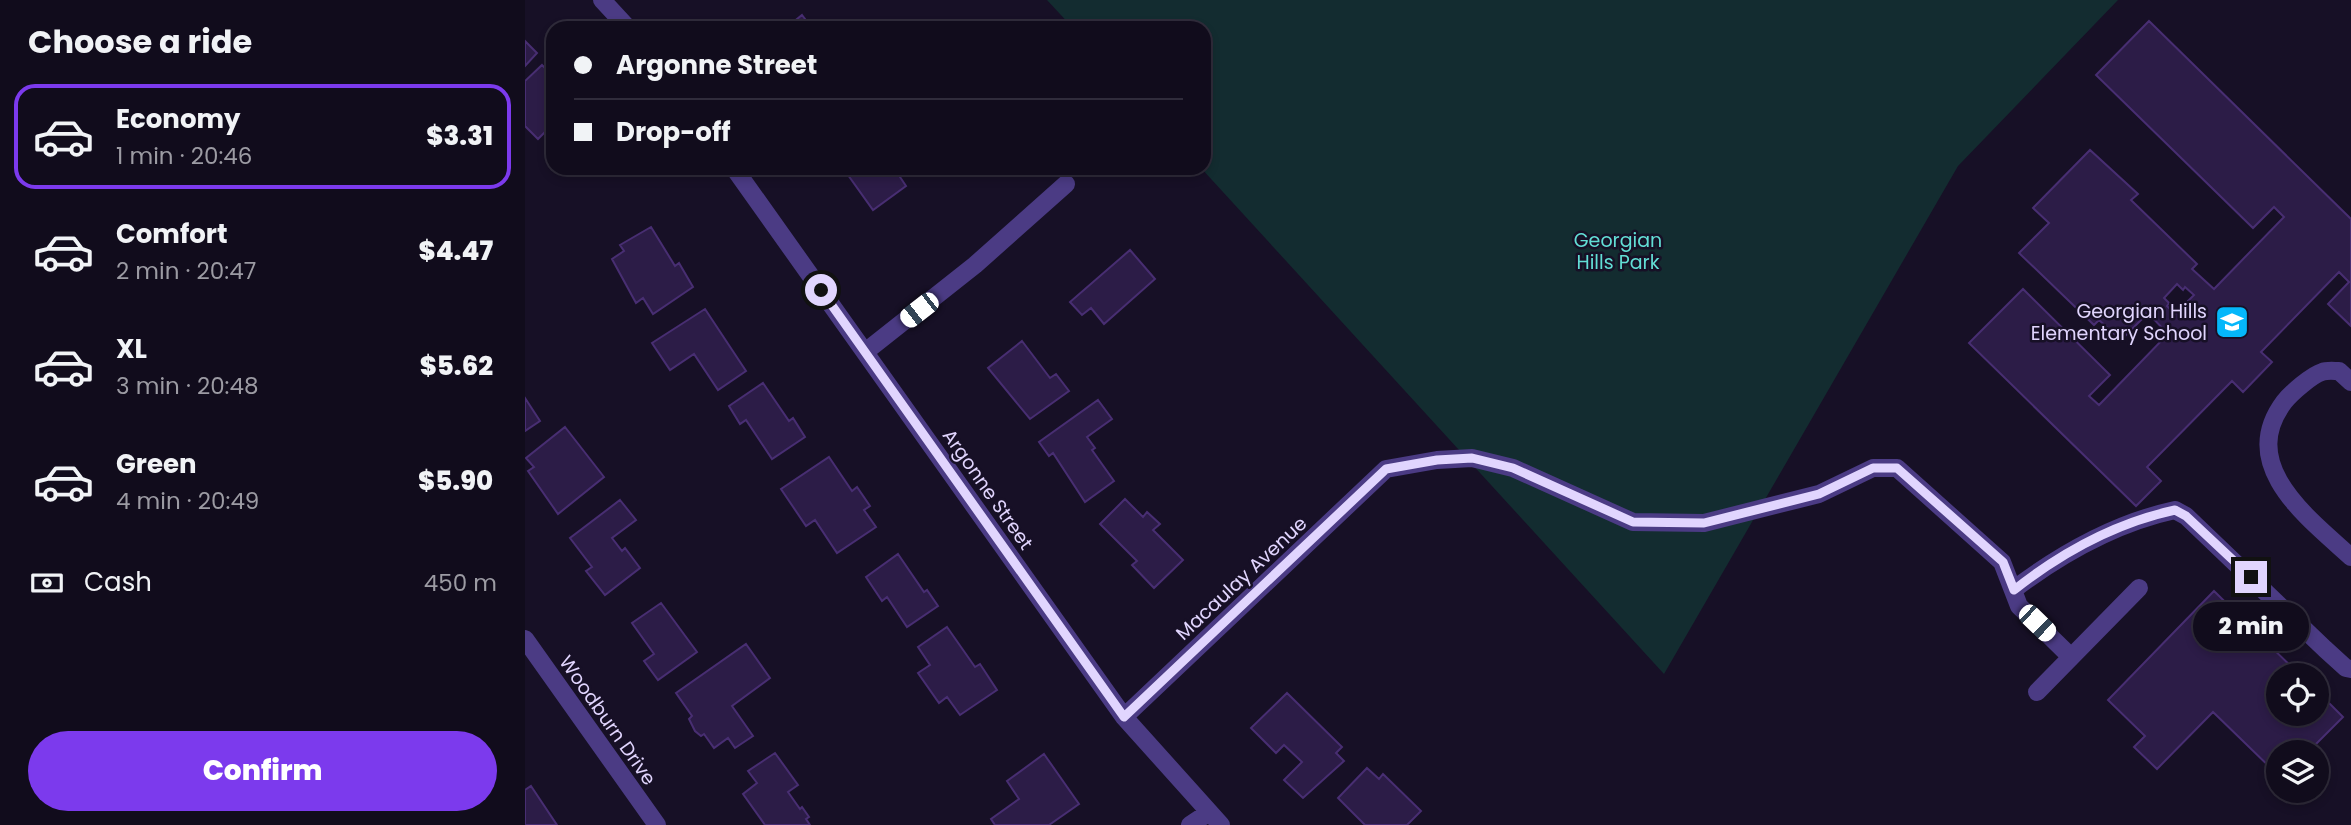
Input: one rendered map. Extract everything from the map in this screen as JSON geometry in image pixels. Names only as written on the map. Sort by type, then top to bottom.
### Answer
[{"type":"street","points":[[602,0],[622,21]]},
{"type":"street","name":"Argonne Street","points":[[739,175],[1124,717],[1214,819]]},
{"type":"street","points":[[865,352],[985,258],[1066,184]]},
{"type":"street","points":[[2351,382],[2339,371],[2322,372],[2291,394],[2273,418],[2267,449],[2277,480],[2304,514],[2351,557]]},
{"type":"street","name":"Macaulay Avenue","points":[[1124,717],[1386,469],[1437,460],[1472,458],[1513,468],[1633,522],[1704,523],[1819,494],[1873,468],[1897,468],[2003,562],[2014,590]]},
{"type":"street","points":[[2071,657],[2019,606],[2014,590],[2049,563],[2119,526],[2175,510],[2186,516],[2325,649],[2346,668],[2351,669]]},
{"type":"street","points":[[2037,692],[2139,587]]},
{"type":"street","name":"Woodburn Drive","points":[[525,639],[657,825]]},
{"type":"street","points":[[1191,825],[1214,819]]},
{"type":"green space","name":"Georgian Hills Park","points":[[1047,0],[2118,0],[1958,166],[1664,674],[1207,175],[1211,175],[1211,21],[1066,21]]},
{"type":"building","points":[[802,15],[807,21],[795,21]]},
{"type":"building","points":[[2149,21],[2351,219],[2351,326],[2328,304],[2349,282],[2339,272],[2261,352],[2272,362],[2243,392],[2232,381],[2147,467],[2161,481],[2136,506],[1969,343],[2023,289],[2110,375],[2089,396],[2099,405],[2168,334],[2148,313],[2121,340],[2099,320],[2094,325],[2019,253],[2049,223],[2033,208],[2090,150],[2138,194],[2131,200],[2197,264],[2192,269],[2214,289],[2284,217],[2274,207],[2253,228],[2096,75]],"holes":[[[2177,284],[2183,290],[2185,287],[2194,295],[2175,314],[2164,298]]]},
{"type":"building","points":[[525,41],[537,53],[525,66]]},
{"type":"building","points":[[542,65],[546,69],[546,131],[538,139],[525,126],[525,81]]},
{"type":"building","points":[[848,175],[899,175],[906,186],[873,210]]},
{"type":"building","points":[[651,227],[675,266],[679,263],[693,287],[653,314],[643,298],[636,303],[612,259],[624,251],[620,245]]},
{"type":"building","points":[[1130,250],[1155,279],[1104,324],[1091,308],[1082,315],[1070,302]]},
{"type":"building","points":[[705,309],[746,371],[718,390],[694,354],[670,370],[652,343]]},
{"type":"building","points":[[1022,341],[1050,378],[1056,374],[1069,391],[1030,419],[988,368]]},
{"type":"building","points":[[763,383],[789,421],[793,418],[805,437],[772,459],[746,420],[740,424],[729,406]]},
{"type":"building","points":[[525,398],[540,421],[525,431]]},
{"type":"building","points":[[1098,400],[1112,419],[1087,437],[1095,448],[1092,450],[1114,481],[1085,502],[1053,453],[1049,456],[1039,442]]},
{"type":"building","points":[[565,427],[604,477],[558,514],[528,471],[534,467],[526,458]]},
{"type":"building","points":[[829,457],[852,491],[857,487],[870,506],[864,510],[876,527],[837,553],[815,520],[806,526],[781,489]]},
{"type":"building","points":[[1125,499],[1143,517],[1147,512],[1160,524],[1153,530],[1183,560],[1154,588],[1132,565],[1137,561],[1100,524]]},
{"type":"building","points":[[620,500],[636,520],[612,538],[622,551],[625,548],[640,568],[605,595],[586,571],[592,567],[570,538]]},
{"type":"building","points":[[898,554],[924,592],[927,590],[938,606],[907,627],[887,597],[882,601],[866,577]]},
{"type":"building","points":[[2214,591],[2288,663],[2266,663],[2266,726],[2329,726],[2329,703],[2343,717],[2320,740],[2266,740],[2266,763],[2213,712],[2157,769],[2134,747],[2145,736],[2108,700]]},
{"type":"building","points":[[661,603],[697,652],[658,680],[644,661],[654,654],[632,623]]},
{"type":"building","points":[[947,627],[975,667],[980,664],[997,690],[960,715],[947,697],[939,703],[918,673],[930,665],[918,647]]},
{"type":"building","points":[[746,644],[770,678],[732,706],[753,736],[735,748],[728,738],[714,748],[704,734],[701,736],[695,731],[689,719],[692,716],[676,693]]},
{"type":"building","points":[[1287,693],[1342,747],[1336,753],[1344,761],[1303,798],[1284,780],[1302,762],[1284,745],[1276,753],[1251,728]]},
{"type":"building","points":[[775,753],[798,785],[788,792],[809,817],[806,819],[810,825],[765,825],[743,794],[757,783],[748,771]]},
{"type":"building","points":[[1044,754],[1079,804],[1049,825],[995,825],[991,819],[1019,799],[1007,781]]},
{"type":"building","points":[[1367,768],[1379,779],[1383,774],[1421,811],[1407,825],[1365,825],[1338,798]]},
{"type":"building","points":[[531,786],[557,825],[525,825],[525,790]]},
{"type":"place","name":"Georgian Hills Elementary School","points":[[2232,322]]},
{"type":"route","points":[[821,290],[1124,717],[1386,469],[1437,460],[1472,458],[1513,468],[1633,522],[1704,523],[1819,494],[1873,468],[1897,468],[2003,562],[2014,590],[2049,563],[2119,526],[2175,510],[2186,516],[2251,577]]}]
